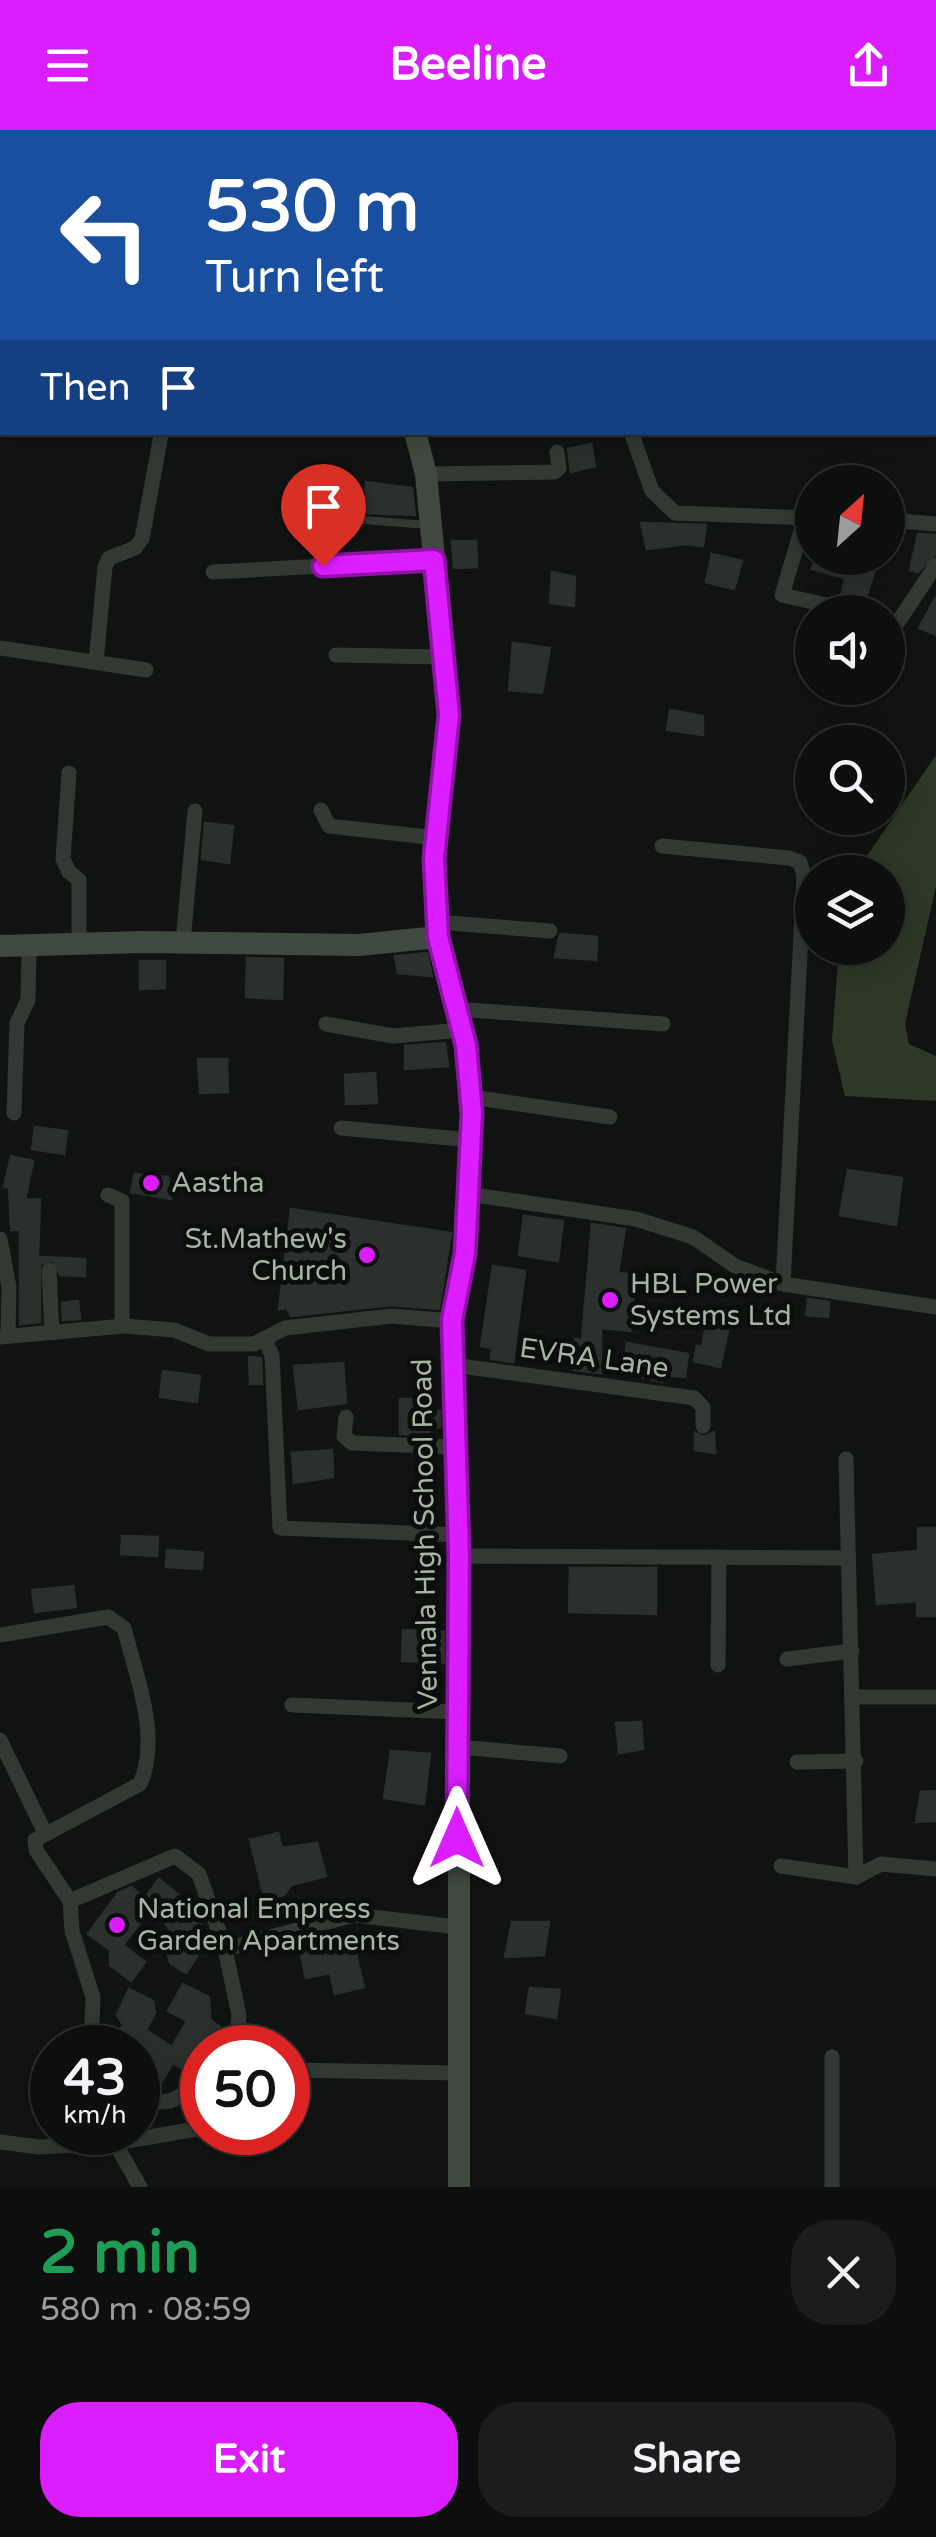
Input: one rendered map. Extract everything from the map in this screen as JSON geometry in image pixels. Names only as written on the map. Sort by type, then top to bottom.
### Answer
[{"type":"main road","name":"Vennala High School Road","points":[[416,435],[426,474],[449,715],[436,838],[437,929],[459,1020],[470,1098],[465,1254],[452,1320],[459,1546],[460,2187]]},
{"type":"main road","points":[[0,946],[183,942],[359,945],[437,929]]},
{"type":"street","points":[[96,662],[105,567],[109,558],[135,548],[142,539],[161,435]]},
{"type":"street","points":[[631,435],[652,490],[675,513],[795,517]]},
{"type":"street","points":[[426,474],[555,472],[559,468],[557,452]]},
{"type":"street","points":[[905,521],[936,524]]},
{"type":"street","points":[[795,558],[782,595],[795,598]]},
{"type":"street","points":[[213,572],[434,560]]},
{"type":"street","points":[[905,612],[936,565]]},
{"type":"street","points":[[0,648],[146,670]]},
{"type":"street","points":[[336,655],[442,657]]},
{"type":"street","points":[[69,772],[63,859],[68,872],[79,880],[79,945]]},
{"type":"street","points":[[321,810],[323,822],[329,826],[436,838]]},
{"type":"street","points":[[183,942],[194,811]]},
{"type":"street","points":[[662,846],[789,858],[800,862],[804,876],[783,1284]]},
{"type":"street","points":[[437,929],[550,931]]},
{"type":"street","points":[[14,1112],[17,1024],[28,1000],[29,947]]},
{"type":"street","points":[[326,1024],[393,1036],[459,1020],[662,1024]]},
{"type":"street","points":[[470,1098],[610,1117]]},
{"type":"street","points":[[341,1128],[471,1140]]},
{"type":"street","points":[[468,1194],[636,1219],[694,1237],[735,1266],[783,1284],[936,1306]]},
{"type":"street","points":[[108,1196],[122,1202],[122,1326]]},
{"type":"street","points":[[0,1238],[9,1288],[4,1337],[122,1326],[174,1330],[209,1344],[254,1344],[284,1328],[392,1316],[452,1320]]},
{"type":"street","points":[[48,1270],[52,1332]]},
{"type":"street","points":[[264,1339],[272,1355],[280,1528],[459,1546],[846,1558]]},
{"type":"street","name":"EVRA Lane","points":[[453,1365],[694,1398],[703,1407],[703,1426]]},
{"type":"street","points":[[346,1417],[344,1436],[352,1444],[456,1446]]},
{"type":"street","points":[[846,1459],[856,1877]]},
{"type":"street","points":[[718,1665],[719,1557]]},
{"type":"street","points":[[0,1635],[108,1616],[124,1628],[139,1690],[148,1756],[140,1784],[35,1840],[36,1850],[70,1902],[72,1931],[93,1997],[92,2025]]},
{"type":"street","points":[[786,1658],[852,1651]]},
{"type":"street","points":[[854,1696],[936,1697]]},
{"type":"street","points":[[292,1706],[458,1712]]},
{"type":"street","points":[[0,1740],[45,1832]]},
{"type":"street","points":[[458,1747],[560,1756]]},
{"type":"street","points":[[797,1762],[856,1761]]},
{"type":"street","points":[[70,1902],[175,1856],[199,1874],[225,1950],[238,2025]]},
{"type":"street","points":[[781,1866],[856,1877],[881,1864],[936,1869]]},
{"type":"street","points":[[225,1950],[354,1915],[457,1927]]},
{"type":"street","points":[[832,2057],[832,2187]]},
{"type":"street","points":[[310,2070],[458,2073]]},
{"type":"street","points":[[0,2142],[30,2146]]},
{"type":"street","points":[[122,2155],[140,2187]]},
{"type":"lane","points":[[364,520],[428,524]]},
{"type":"shaded area","points":[[936,755],[936,886],[905,1024],[909,1044],[936,1056],[936,1101],[845,1096],[832,1041],[838,965],[905,965],[905,855],[868,855],[881,835],[905,835],[905,800]]},
{"type":"building","points":[[591,444],[595,466],[571,472],[568,449]]},
{"type":"building","points":[[366,482],[412,488],[415,515],[366,513]]},
{"type":"building","points":[[641,523],[706,525],[703,546],[647,549]]},
{"type":"building","points":[[918,534],[936,535],[936,554],[918,572],[910,570]]},
{"type":"building","points":[[452,541],[476,541],[477,567],[454,568]]},
{"type":"building","points":[[712,554],[742,561],[734,589],[706,582]]},
{"type":"building","points":[[552,572],[575,577],[574,606],[550,603]]},
{"type":"building","points":[[834,575],[873,575],[867,595],[841,595],[845,578]]},
{"type":"building","points":[[936,597],[936,635],[919,628]]},
{"type":"building","points":[[513,643],[550,648],[542,693],[509,690]]},
{"type":"building","points":[[670,710],[703,716],[703,735],[667,730]]},
{"type":"building","points":[[205,823],[233,826],[229,863],[202,859]]},
{"type":"building","points":[[560,934],[597,937],[596,960],[555,957]]},
{"type":"building","points":[[427,953],[432,976],[398,973],[395,956]]},
{"type":"building","points":[[247,958],[283,959],[282,999],[246,997]]},
{"type":"building","points":[[140,961],[165,961],[165,988],[140,989]]},
{"type":"building","points":[[445,1043],[448,1066],[405,1069],[405,1046]]},
{"type":"building","points":[[198,1059],[227,1059],[228,1092],[200,1093]]},
{"type":"building","points":[[375,1073],[377,1103],[346,1104],[345,1075]]},
{"type":"building","points":[[35,1127],[67,1131],[64,1154],[32,1149]]},
{"type":"building","points":[[11,1156],[33,1161],[25,1200],[40,1199],[38,1257],[85,1259],[85,1276],[60,1275],[53,1260],[40,1264],[40,1322],[20,1324],[20,1230],[11,1230],[9,1187],[4,1187]]},
{"type":"building","points":[[848,1170],[902,1178],[896,1225],[840,1215]]},
{"type":"building","name":"Aastha","points":[[135,1174],[168,1177],[171,1199],[131,1192]]},
{"type":"building","name":"St.Mathew's Church","points":[[291,1209],[451,1233],[439,1309],[391,1305],[291,1316],[287,1308],[279,1309]]},
{"type":"building","points":[[524,1216],[563,1221],[558,1261],[519,1255]]},
{"type":"building","points":[[592,1224],[625,1229],[618,1273],[636,1275],[630,1331],[601,1328],[601,1373],[574,1370],[575,1339],[582,1340]]},
{"type":"building","points":[[493,1266],[525,1271],[513,1362],[491,1359],[492,1348],[481,1346]]},
{"type":"building","points":[[808,1299],[829,1302],[828,1317],[806,1315]]},
{"type":"building","points":[[78,1301],[80,1319],[63,1320],[62,1303]]},
{"type":"building","points":[[712,1328],[728,1331],[720,1367],[694,1361],[705,1331],[711,1332]]},
{"type":"building","points":[[627,1343],[688,1354],[685,1377],[663,1375],[662,1382],[623,1372]]},
{"type":"building","points":[[249,1357],[261,1358],[262,1384],[250,1384]]},
{"type":"building","points":[[343,1363],[346,1403],[299,1409],[294,1366]]},
{"type":"building","points":[[163,1371],[200,1376],[197,1402],[160,1397]]},
{"type":"building","points":[[400,1399],[425,1399],[426,1411],[440,1411],[440,1427],[429,1428],[429,1435],[400,1434]]},
{"type":"building","points":[[714,1432],[715,1453],[695,1450],[695,1433],[704,1437]]},
{"type":"building","points":[[332,1450],[333,1477],[294,1483],[292,1453]]},
{"type":"building","points":[[918,1528],[936,1528],[936,1616],[917,1616],[917,1601],[877,1604],[873,1555],[918,1551]]},
{"type":"building","points":[[122,1536],[158,1537],[157,1556],[121,1554]]},
{"type":"building","points":[[167,1550],[203,1553],[202,1569],[166,1567]]},
{"type":"building","points":[[570,1568],[656,1568],[656,1614],[569,1612]]},
{"type":"building","points":[[73,1586],[76,1607],[35,1612],[32,1590]]},
{"type":"building","points":[[403,1630],[444,1632],[444,1663],[402,1661]]},
{"type":"building","points":[[641,1722],[643,1749],[619,1753],[616,1723]]},
{"type":"building","points":[[391,1751],[430,1754],[424,1804],[384,1798]]},
{"type":"building","points":[[936,1791],[936,1821],[916,1822],[921,1792]]},
{"type":"building","name":"National Empress Garden Apartments","points":[[278,1833],[282,1848],[317,1843],[326,1876],[291,1885],[284,1895],[265,1900],[250,1840]]},
{"type":"building","name":"National Empress Garden Apartments","points":[[159,1879],[200,1912],[203,1920],[188,1943],[200,1952],[186,1973],[170,1963],[166,1947],[174,1936],[153,1906],[123,1945],[145,1962],[131,1981],[110,1965],[110,1950],[88,1934],[118,1893],[131,1887],[149,1901],[146,1896]]},
{"type":"building","points":[[512,1922],[549,1922],[544,1955],[505,1957]]},
{"type":"building","name":"National Empress Garden Apartments","points":[[327,1934],[329,1941],[351,1935],[364,1987],[335,1994],[330,1973],[306,1978],[298,1942]]},
{"type":"building","points":[[183,1984],[209,1997],[210,2020],[217,2025],[185,2025],[187,2021],[168,2011]]},
{"type":"building","points":[[530,1988],[560,1990],[556,2018],[526,2013]]},
{"type":"building","points":[[129,1989],[153,2001],[155,2013],[149,2025],[123,2025],[117,2015]]},
{"type":"building","points":[[180,2033],[180,2067],[173,2063],[160,2085],[160,2039],[172,2047]]},
{"type":"place","name":"Aastha","points":[[151,1183]]},
{"type":"place","name":"St.Mathew's Church","points":[[367,1255]]},
{"type":"place","name":"HBL Power Systems Ltd","points":[[610,1300]]},
{"type":"place","name":"National Empress Garden Apartments","points":[[117,1925]]},
{"type":"route","points":[[323,566],[434,560],[438,587],[449,715],[434,858],[438,937],[466,1045],[472,1113],[465,1254],[452,1320],[459,1556],[457,1838]]}]
